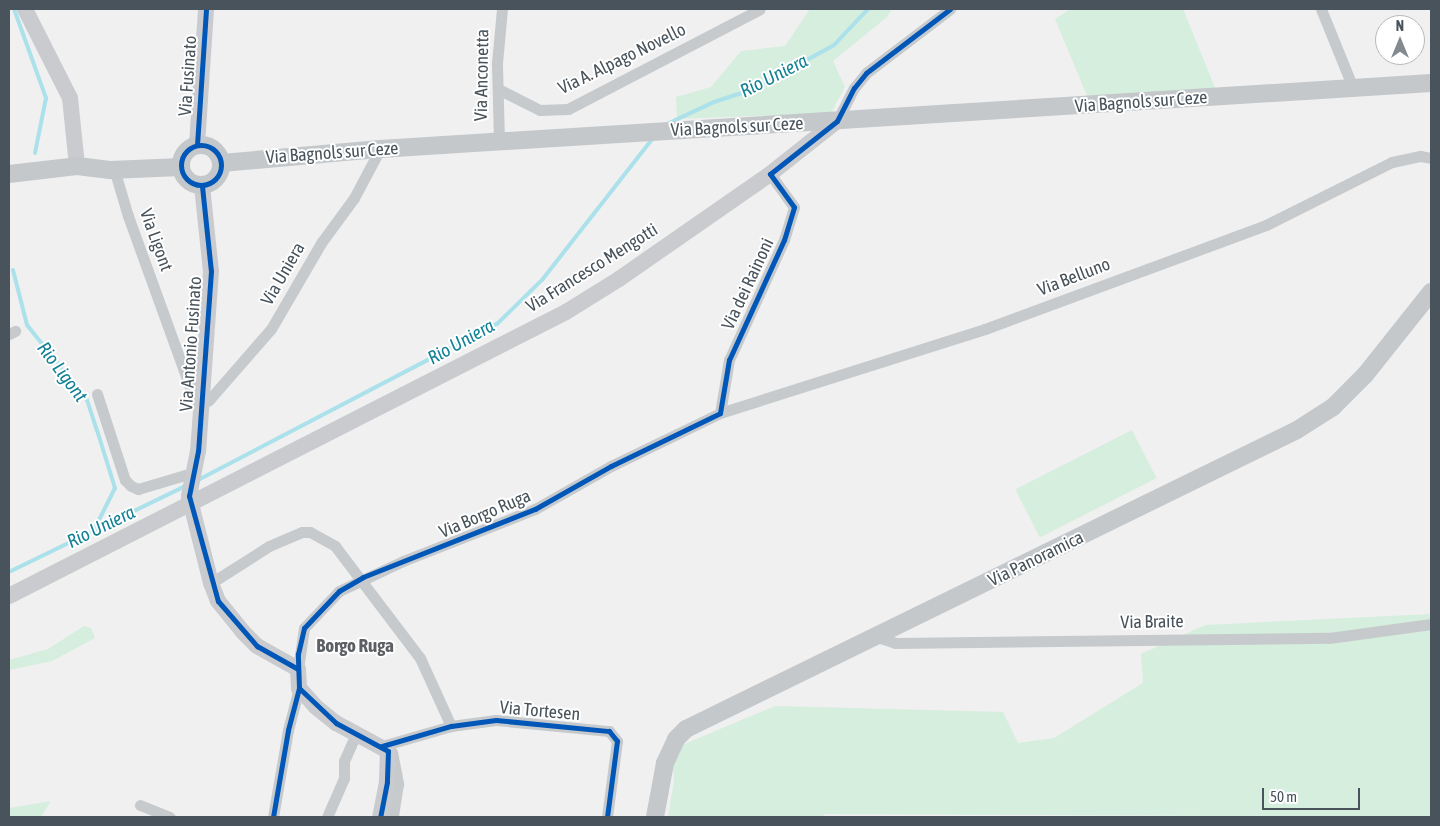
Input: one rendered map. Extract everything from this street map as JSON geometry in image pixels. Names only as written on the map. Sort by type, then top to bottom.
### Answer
[{"type":"main road","name":"Via Bagnols sur Ceze","points":[[222,163],[499,141],[696,128],[837,122],[1431,83]]},
{"type":"main road","points":[[197,145],[211,147],[222,163],[215,181],[202,186],[186,178],[181,167],[187,151],[197,145]]},
{"type":"main road","points":[[9,174],[77,166],[114,169],[181,167]]},
{"type":"main road","name":"Via Panoramica","points":[[655,817],[665,763],[676,739],[686,729],[874,636],[1190,485],[1314,420],[1333,407],[1366,375],[1431,292]]},
{"type":"street","points":[[25,9],[70,98],[77,166]]},
{"type":"street","name":"Via Fusinato","points":[[197,145],[206,9]]},
{"type":"street","name":"Via Anconetta","points":[[499,141],[498,89],[502,9]]},
{"type":"street","name":"Via A. Alpago Novello","points":[[498,89],[540,110],[568,109],[760,9]]},
{"type":"street","points":[[837,122],[854,88],[866,74],[950,9]]},
{"type":"street","points":[[1320,9],[1354,88]]},
{"type":"street","name":"Via Francesco Mengotti","points":[[9,596],[190,499],[566,312],[619,279],[770,174],[837,122]]},
{"type":"street","name":"Via Uniera","points":[[201,405],[209,400],[271,329],[321,243],[354,198],[380,149]]},
{"type":"street","name":"Via Belluno","points":[[720,413],[985,329],[1266,225],[1392,162],[1420,156],[1431,158]]},
{"type":"street","name":"Via Ligont","points":[[114,169],[128,216],[193,396],[201,405]]},
{"type":"street","name":"Via dei Rainoni","points":[[720,413],[729,360],[784,240],[794,207],[770,174]]},
{"type":"street","name":"Via Antonio Fusinato","points":[[190,499],[192,473],[198,451],[211,271],[202,186]]},
{"type":"street","points":[[97,394],[125,480],[131,486],[138,489],[192,473]]},
{"type":"street","name":"Via Borgo Ruga","points":[[298,668],[304,628],[339,591],[359,580],[534,509],[611,466],[720,413]]},
{"type":"street","points":[[190,499],[211,583],[218,601],[242,631],[257,646],[298,668],[299,688],[288,730],[273,817]]},
{"type":"street","points":[[211,583],[269,546],[302,532],[310,532],[335,546],[420,658],[451,726]]},
{"type":"street","name":"Via Braite","points":[[874,636],[895,643],[1329,638],[1431,624]]},
{"type":"street","points":[[299,688],[336,723],[356,734],[390,747]]},
{"type":"street","name":"Via Tortesen","points":[[390,747],[451,726],[496,720],[609,732],[617,741],[607,817]]},
{"type":"street","points":[[326,817],[344,778],[344,761],[356,734]]},
{"type":"street","points":[[380,817],[387,782],[390,747]]},
{"type":"street","points":[[390,747],[398,784],[393,817]]},
{"type":"street","points":[[140,805],[170,817]]},
{"type":"green space","points":[[810,9],[892,9],[887,17],[833,61],[845,87],[831,113],[677,119],[676,97],[711,87],[741,51],[785,46]]},
{"type":"green space","points":[[1071,9],[1183,9],[1216,90],[1088,98],[1055,19]]},
{"type":"green space","points":[[1132,430],[1157,478],[1040,538],[1015,489]]},
{"type":"green space","points":[[1431,614],[1431,817],[824,814],[825,817],[668,817],[674,781],[672,759],[682,745],[775,706],[1003,712],[1018,743],[1054,738],[1143,683],[1141,654],[1205,625]]},
{"type":"green space","points":[[84,626],[91,628],[95,638],[52,661],[9,670],[9,660],[48,649]]},
{"type":"green space","points":[[51,801],[41,817],[9,817],[9,808]]},
{"type":"waterway","name":"Rio Ligont","points":[[14,9],[46,98],[35,153]]},
{"type":"waterway","name":"Rio Uniera","points":[[669,123],[714,102],[754,89],[834,45],[868,9]]},
{"type":"waterway","name":"Rio Uniera","points":[[198,480],[497,324],[542,280],[653,138]]},
{"type":"waterway","name":"Rio Ligont","points":[[13,270],[27,325],[87,400],[97,430],[115,488],[95,528]]},
{"type":"waterway","name":"Rio Uniera","points":[[9,572],[185,486]]},
{"type":"cycle path","points":[[197,145],[206,9]]},
{"type":"cycle path","points":[[273,817],[288,730],[299,688],[298,654],[304,628],[339,591],[363,577],[535,509],[611,466],[720,413],[729,360],[784,240],[794,207],[770,174],[837,121],[854,88],[866,73],[950,9]]},
{"type":"cycle path","points":[[205,145],[212,148],[218,154],[221,165],[220,173],[212,182],[205,185],[197,185],[190,182],[182,173],[181,161],[184,154],[193,146],[205,145]]},
{"type":"cycle path","points":[[202,186],[211,271],[198,451],[189,496],[218,601],[257,646],[298,669]]},
{"type":"cycle path","points":[[299,688],[336,723],[388,751],[387,782],[380,817]]},
{"type":"cycle path","points":[[382,746],[451,726],[496,720],[609,731],[617,741],[607,817]]},
{"type":"district","name":"Borgo Ruga","points":[[355,646]]}]
